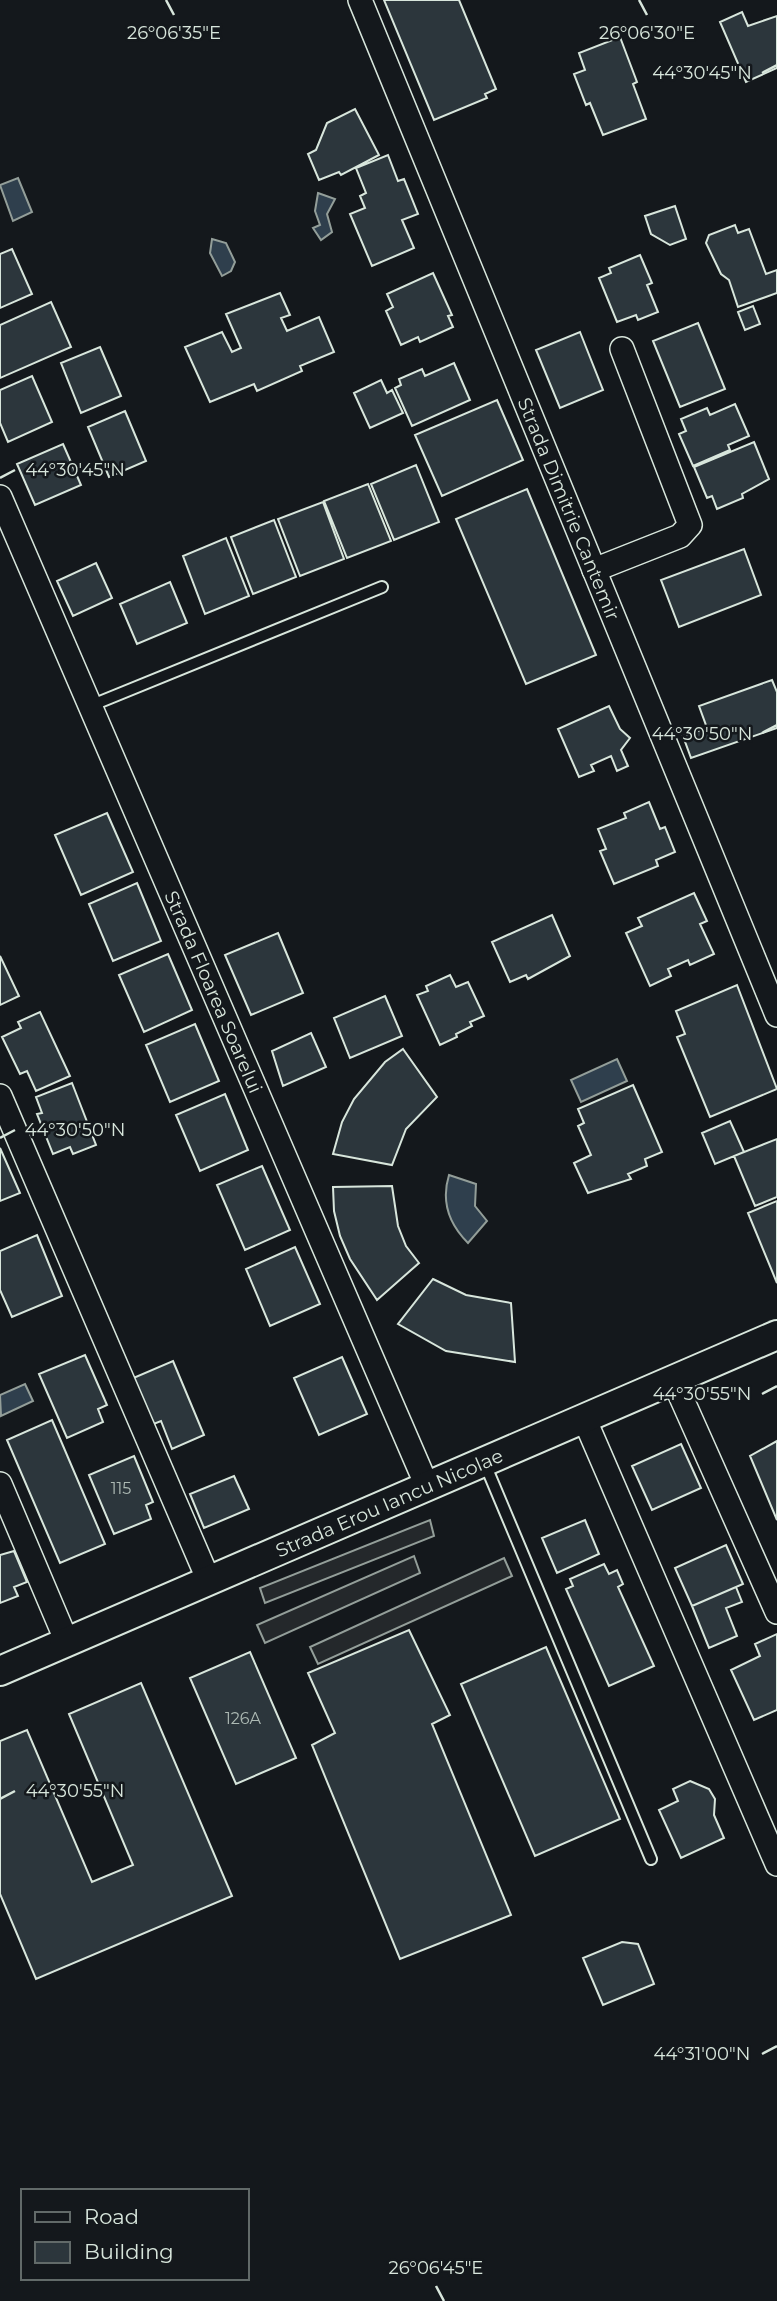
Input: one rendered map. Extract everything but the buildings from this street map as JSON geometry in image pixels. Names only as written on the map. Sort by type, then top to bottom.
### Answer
[{"type":"street","name":"Strada Dimitrie Cantemir","points":[[359,0],[777,1015]]},
{"type":"street","points":[[594,570],[680,536],[690,525],[622,349]]},
{"type":"street","name":"Strada Floarea Soarelui","points":[[0,497],[427,1486]]},
{"type":"street","points":[[0,1097],[209,1581]]},
{"type":"street","name":"Strada Erou Iancu Nicolae","points":[[0,1671],[777,1335]]},
{"type":"street","points":[[673,1379],[777,1612]]},
{"type":"street","points":[[584,1418],[777,1864]]},
{"type":"street","points":[[0,1484],[67,1642]]},
{"type":"lane","points":[[90,706],[382,587]]},
{"type":"lane","points":[[484,1462],[651,1859]]},
{"type":"shaded area","points":[[430,1520],[434,1536],[265,1603],[260,1588]]},
{"type":"shaded area","points":[[414,1556],[420,1573],[265,1643],[257,1625]]},
{"type":"shaded area","points":[[504,1558],[512,1576],[318,1664],[310,1647]]},
{"type":"water","points":[[18,178],[32,212],[13,221],[0,185]]},
{"type":"water","points":[[318,193],[335,199],[327,214],[332,232],[321,240],[313,228],[320,225],[315,211]]},
{"type":"water","points":[[212,239],[226,243],[235,262],[231,271],[222,276],[210,253]]},
{"type":"water","points":[[617,1059],[627,1081],[581,1102],[571,1080]]},
{"type":"water","points":[[449,1175],[476,1184],[475,1206],[487,1221],[468,1243],[448,1212],[446,1194]]},
{"type":"water","points":[[25,1384],[33,1401],[1,1416],[0,1395]]}]
